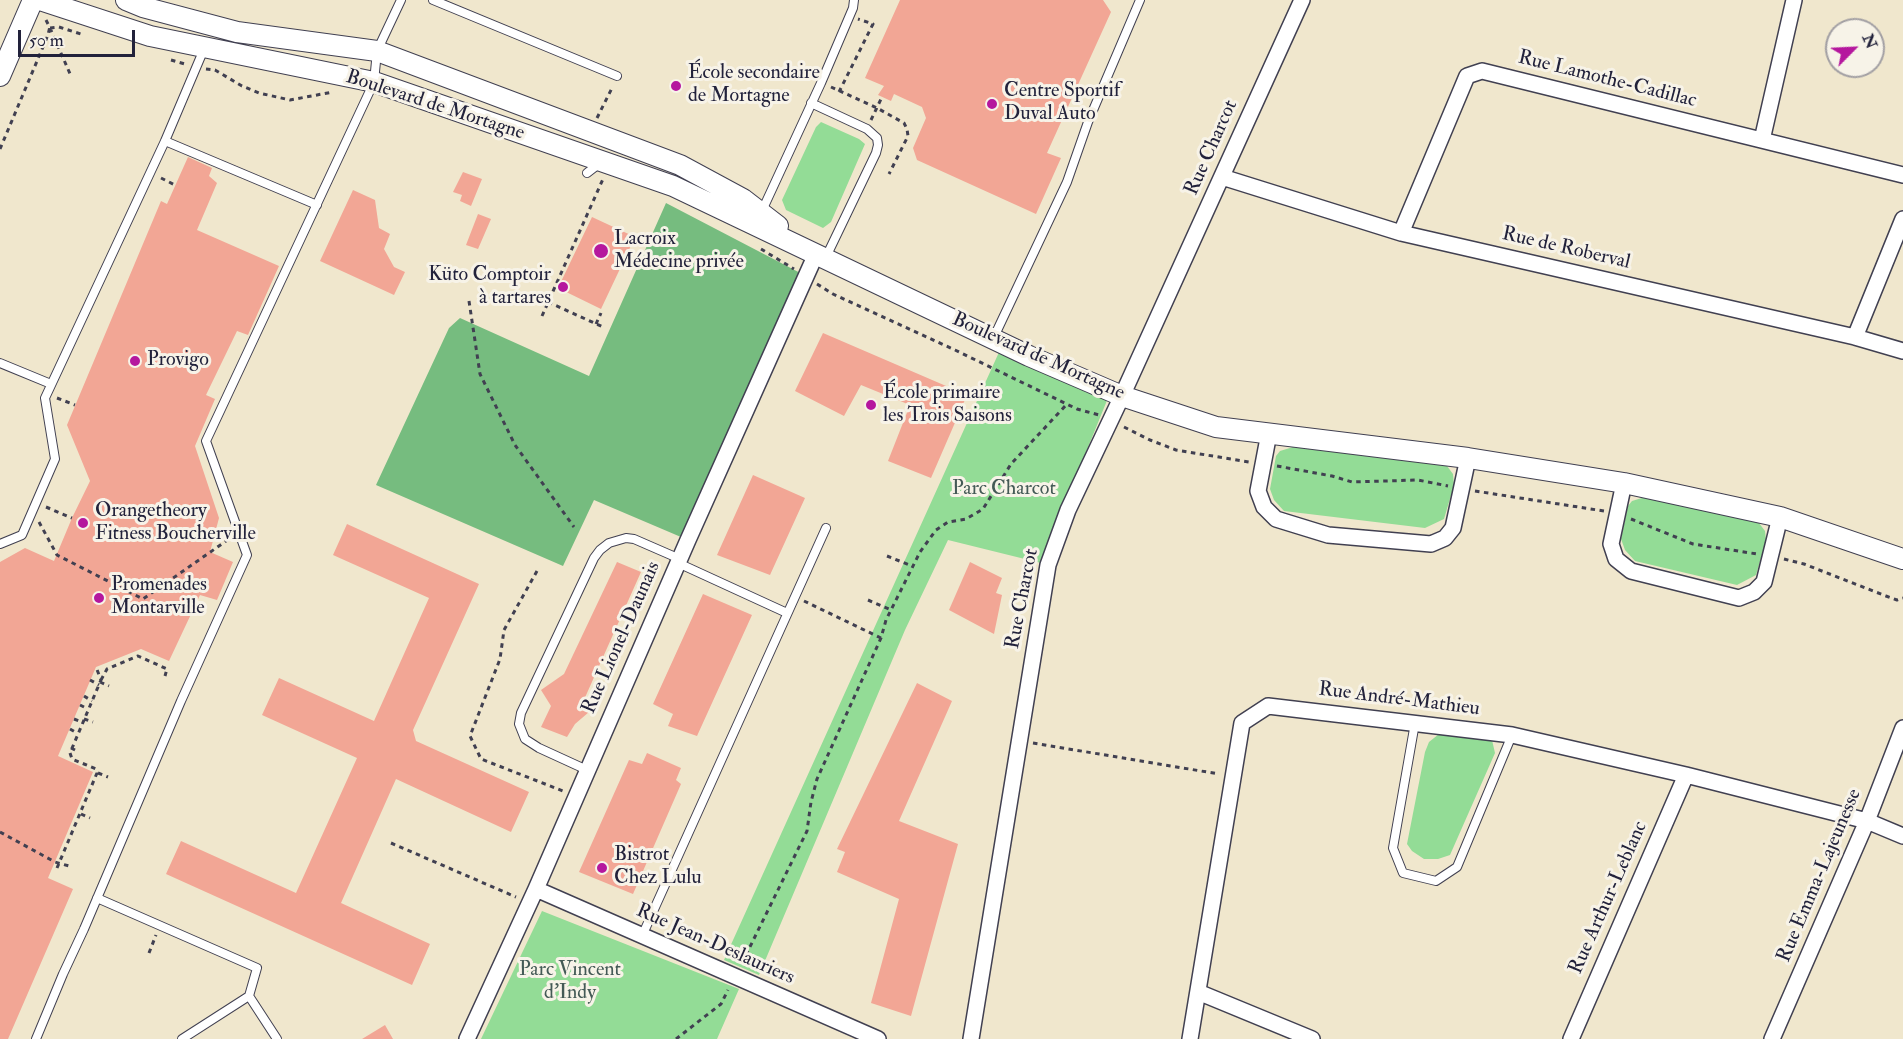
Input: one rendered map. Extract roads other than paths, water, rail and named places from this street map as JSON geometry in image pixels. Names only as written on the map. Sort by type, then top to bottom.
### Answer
[{"type":"street","points":[[0,76],[33,0]]},
{"type":"street","name":"Boulevard de Mortagne","points":[[40,0],[150,36],[374,82],[597,171],[673,186],[1029,356],[1122,396],[1216,427],[1468,458],[1624,483],[1780,517],[1903,559]]},
{"type":"street","name":"Boulevard de Mortagne","points":[[126,0],[143,7],[237,32],[376,51],[680,165],[743,199],[820,256]]},
{"type":"street","name":"Rue Charcot","points":[[971,1039],[1048,565],[1068,510],[1302,0]]},
{"type":"street","points":[[1762,140],[1794,0]]},
{"type":"street","name":"Rue Lamothe-Cadillac","points":[[1401,233],[1467,76],[1482,71],[1903,175]]},
{"type":"street","name":"Rue de Roberval","points":[[1222,177],[1401,233],[1855,337],[1903,351]]},
{"type":"street","points":[[1855,337],[1903,219]]},
{"type":"street","name":"Rue Lionel-Daunais","points":[[467,1039],[679,561],[820,256]]},
{"type":"street","points":[[1269,433],[1258,491],[1264,507],[1276,519],[1328,535],[1431,544],[1445,538],[1453,528],[1468,458]]},
{"type":"street","points":[[1624,483],[1611,544],[1616,559],[1631,571],[1739,597],[1754,592],[1764,582],[1780,517]]},
{"type":"street","name":"Rue André-Mathieu","points":[[1190,1039],[1242,723],[1269,706],[1512,735],[1686,775],[1867,821],[1903,836]]},
{"type":"street","name":"Rue Emma-Lajeunesse","points":[[1772,1039],[1867,821],[1903,728]]},
{"type":"street","name":"Rue Arthur-Leblanc","points":[[1570,1039],[1686,775]]},
{"type":"street","name":"Rue Jean-Deslauriers","points":[[532,896],[642,936],[878,1039]]},
{"type":"street","points":[[1198,992],[1312,1039]]},
{"type":"lane","points":[[36,1039],[247,555],[206,441],[374,82],[376,51],[401,0]]},
{"type":"lane","points":[[433,0],[617,76]]},
{"type":"lane","points":[[761,214],[854,8],[854,0]]},
{"type":"lane","points":[[993,339],[1067,182],[1088,122],[1140,0]]},
{"type":"lane","points":[[0,544],[22,535],[55,459],[46,394],[165,141],[205,48]]},
{"type":"lane","points":[[811,103],[872,133],[877,138],[878,145],[876,153],[820,256]]},
{"type":"lane","points":[[165,141],[317,205]]},
{"type":"lane","points":[[0,363],[51,384]]},
{"type":"lane","points":[[642,936],[826,528]]},
{"type":"lane","points":[[587,770],[525,739],[519,724],[521,713],[594,558],[600,550],[609,543],[626,538],[634,539],[787,613]]},
{"type":"lane","points":[[1415,723],[1393,848],[1403,873],[1436,881],[1457,867],[1512,735]]},
{"type":"lane","points":[[97,898],[257,968],[249,996],[182,1039]]},
{"type":"lane","points":[[249,996],[277,1039]]},
{"type":"place","name":"École secondaire de Mortagne","points":[[676,86]]},
{"type":"place","name":"Centre Sportif Duval Auto","points":[[992,104]]},
{"type":"place","name":"Lacroix Médecine privée","points":[[601,251]]},
{"type":"place","name":"Küto Comptoir à tartares","points":[[563,287]]},
{"type":"place","name":"Provigo","points":[[135,361]]},
{"type":"place","name":"École primaire les Trois Saisons","points":[[871,405]]},
{"type":"place","name":"Orangetheory Fitness Boucherville","points":[[83,523]]},
{"type":"place","name":"Promenades Montarville","points":[[99,598]]},
{"type":"place","name":"Bistrot Chez Lulu","points":[[602,868]]},
{"type":"park label","name":"Parc Charcot","points":[[1004,490]]},
{"type":"park label","name":"Parc Vincent d'Indy","points":[[570,982]]}]
